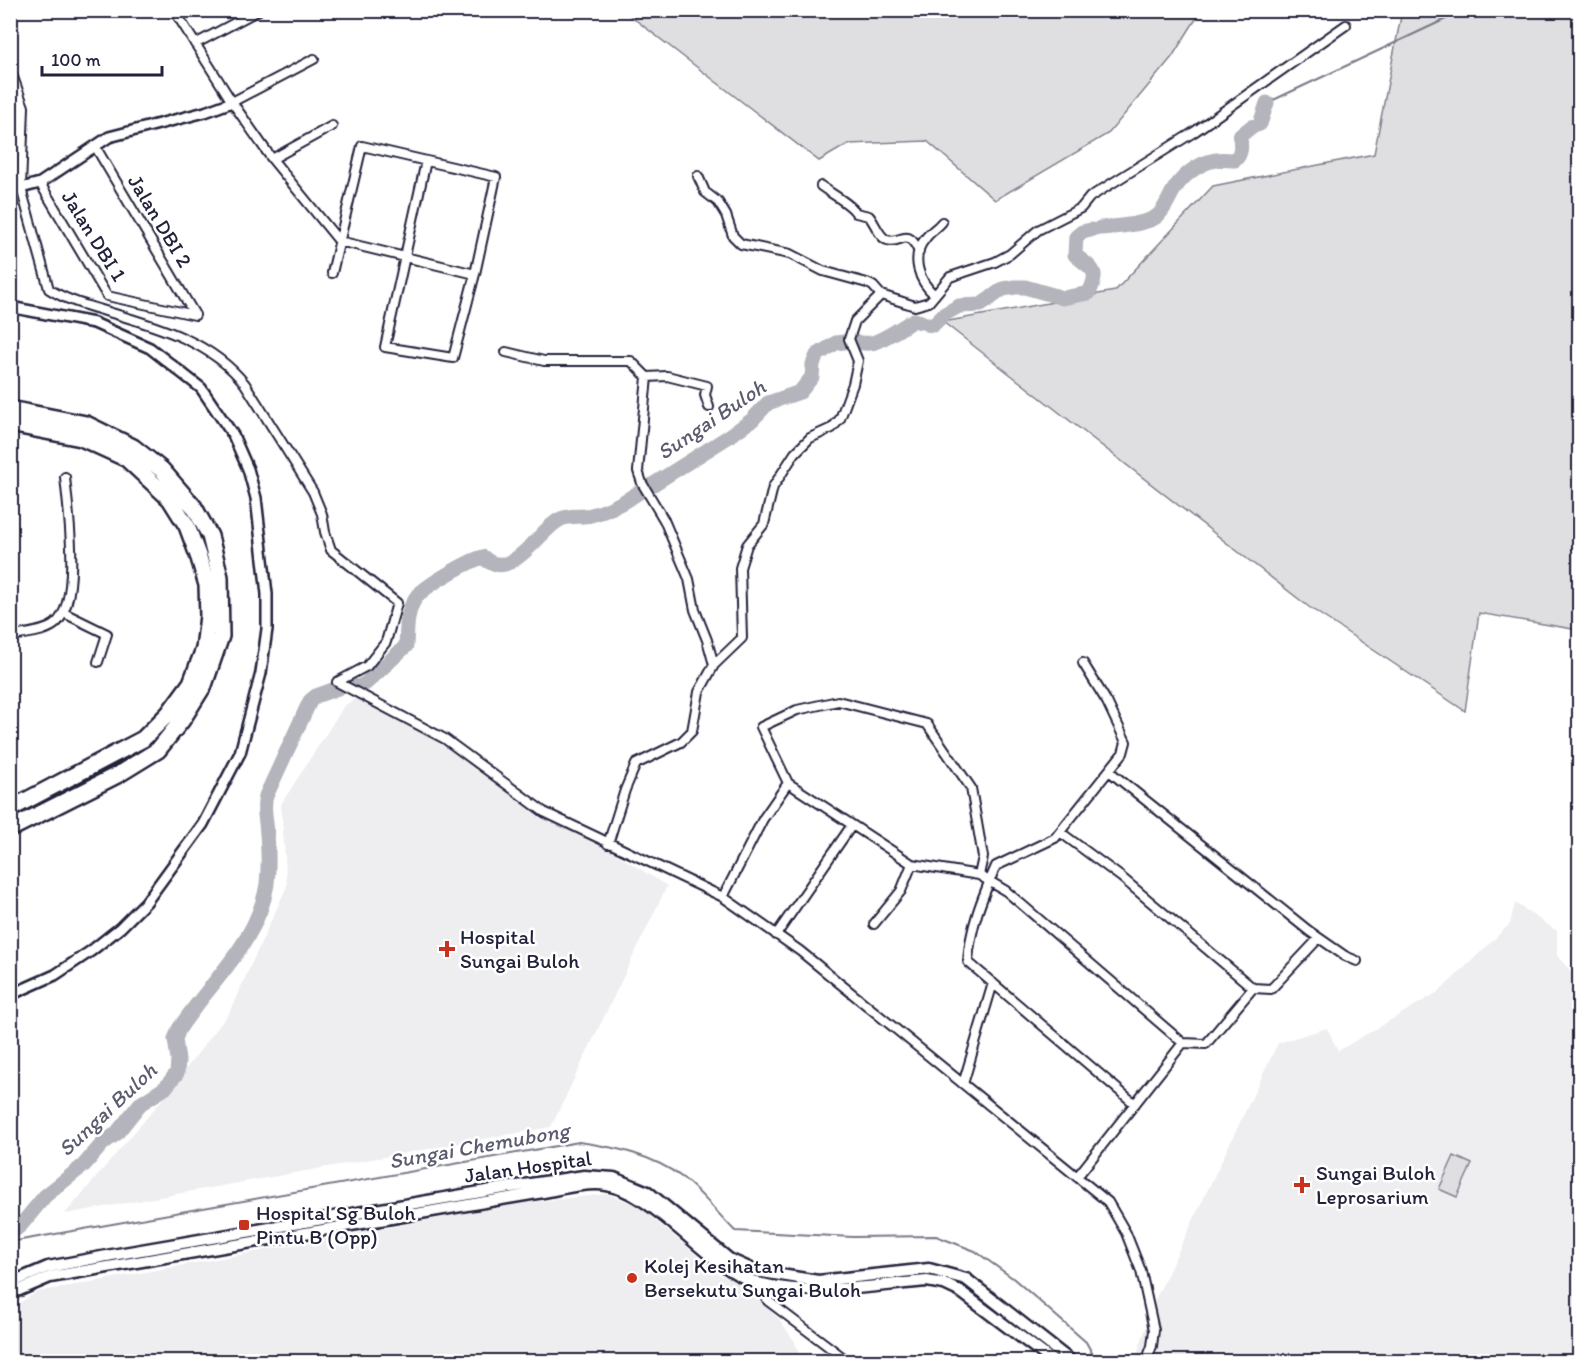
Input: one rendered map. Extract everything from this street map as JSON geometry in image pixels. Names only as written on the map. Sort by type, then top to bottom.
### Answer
[{"type":"highway","points":[[10,829],[119,774],[158,750],[183,720],[204,685],[221,636],[220,577],[210,536],[194,507],[162,470],[133,447],[83,431],[18,417]]},
{"type":"highway","points":[[10,809],[143,739],[169,713],[191,683],[204,650],[208,616],[207,585],[187,526],[170,499],[127,459],[83,431]]},
{"type":"main road","name":"Jalan Hospital","points":[[10,1283],[48,1267],[584,1176],[614,1178],[648,1192],[729,1259],[777,1287],[822,1289],[927,1281],[944,1284],[961,1292],[1054,1362]]},
{"type":"main road","name":"Jalan Hospital","points":[[10,1294],[50,1277],[537,1192],[597,1184],[619,1189],[651,1206],[713,1258],[745,1278],[756,1276],[818,1281],[928,1269],[947,1272],[966,1279],[1072,1362]]},
{"type":"street","points":[[174,10],[232,102],[272,159],[339,241],[475,274]]},
{"type":"street","points":[[195,44],[259,10]]},
{"type":"street","points":[[698,176],[705,192],[718,202],[726,215],[733,236],[741,244],[790,254],[823,272],[867,283],[881,295],[915,306],[929,302],[950,277],[1010,254],[1038,230],[1081,208],[1090,197],[1194,132],[1346,25]]},
{"type":"street","points":[[16,189],[40,183],[108,137],[205,112],[232,102],[314,59]]},
{"type":"street","points":[[10,69],[24,106],[16,189],[49,289],[70,300],[151,325],[199,345],[228,364],[245,384],[313,492],[322,514],[331,550],[397,603],[386,642],[367,666],[337,682],[445,739],[544,812],[723,897],[800,951],[1108,1202],[1126,1233],[1141,1271],[1154,1330],[1152,1346],[1146,1362]]},
{"type":"street","points":[[272,159],[332,126]]},
{"type":"street","name":"Jalan DBI 2","points":[[95,146],[195,315]]},
{"type":"street","points":[[332,273],[362,146],[496,177],[475,274],[453,358],[385,347],[426,161]]},
{"type":"street","name":"Jalan DBI 1","points":[[40,183],[107,296],[195,315]]},
{"type":"street","points":[[821,186],[844,203],[852,206],[856,213],[869,216],[882,237],[888,240],[909,238],[919,252]]},
{"type":"street","points":[[935,295],[926,288],[917,268],[923,240],[942,222]]},
{"type":"street","points":[[608,844],[636,764],[681,742],[692,731],[699,692],[714,665],[742,638],[740,568],[747,545],[764,524],[773,487],[795,453],[810,438],[832,428],[840,419],[853,384],[858,361],[849,339],[855,321],[881,295]]},
{"type":"street","points":[[10,307],[94,323],[150,348],[201,388],[233,435],[248,469],[256,498],[267,594],[267,629],[261,673],[240,753],[203,824],[146,902],[120,928],[56,975],[10,995]]},
{"type":"street","points":[[506,352],[544,361],[632,361],[647,377],[638,471],[642,483],[664,520],[689,579],[695,610],[714,665]]},
{"type":"street","points":[[647,377],[667,376],[707,386],[705,395],[709,407]]},
{"type":"street","points":[[10,620],[11,637],[55,624],[64,613],[71,569],[72,542],[65,477]]},
{"type":"street","points":[[64,613],[107,634],[98,662]]},
{"type":"street","points":[[1083,663],[1107,702],[1126,742],[1123,753],[1054,838],[996,866],[970,939],[968,962],[1135,1104]]},
{"type":"street","points":[[979,875],[983,857],[970,788],[927,724],[838,701],[797,710],[761,727],[788,783],[912,864],[979,875],[1006,891],[1183,1043],[1206,1044],[1253,988]]},
{"type":"street","points":[[1108,771],[1252,887],[1344,956],[1357,961]]},
{"type":"street","points":[[723,897],[763,819],[788,783]]},
{"type":"street","points":[[776,935],[852,825]]},
{"type":"street","points":[[1060,832],[1120,877],[1253,988],[1271,989],[1319,938]]},
{"type":"street","points":[[874,924],[901,891],[912,864]]},
{"type":"street","points":[[963,1084],[993,983]]},
{"type":"street","points":[[1077,1177],[1183,1043]]},
{"type":"street","points":[[756,1276],[768,1302],[849,1362]]},
{"type":"shaded area","points":[[624,11],[1201,11],[1172,57],[1109,133],[995,200],[927,141],[848,144],[819,161]]},
{"type":"shaded area","points":[[1402,11],[1579,11],[1579,630],[1479,613],[1465,711],[1309,607],[943,322],[1115,291],[1213,186],[1374,154]]},
{"type":"shaded area","name":"Hospital Sungai Buloh","points":[[359,696],[400,718],[667,886],[551,1127],[65,1214],[161,1101],[229,1013],[287,886],[281,804],[344,706]]},
{"type":"shaded area","points":[[1515,903],[1557,931],[1557,956],[1579,980],[1579,1361],[1149,1362],[1137,1354],[1156,1298],[1278,1043],[1327,1028],[1338,1051],[1440,991],[1510,924]]},
{"type":"shaded area","points":[[1454,1156],[1472,1164],[1457,1197],[1439,1189]]},
{"type":"shaded area","points":[[607,1194],[637,1205],[720,1275],[739,1280],[779,1319],[795,1342],[801,1361],[11,1362],[11,1311],[37,1292],[522,1203]]},
{"type":"waterway","name":"Sungai Buloh","points":[[1267,103],[1465,10]]},
{"type":"waterway","name":"Sungai Buloh","points":[[1100,228],[1151,220],[1163,209],[1175,187],[1190,172],[1209,162],[1235,160],[1240,152],[1240,136],[1251,127],[1260,124],[1267,103]]},
{"type":"waterway","name":"Sungai Buloh","points":[[927,324],[933,325],[943,315],[959,306],[981,305],[1003,289],[1025,287],[1063,298],[1089,293],[1094,279],[1093,271],[1075,255],[1076,237],[1082,232],[1091,230]]},
{"type":"waterway","name":"Sungai Buloh","points":[[856,342],[876,342],[914,320],[921,322]]},
{"type":"waterway","name":"Sungai Buloh","points":[[649,487],[728,437],[752,420],[768,403],[800,392],[812,377],[813,364],[817,355],[836,343],[844,342]]},
{"type":"waterway","name":"Sungai Buloh","points":[[352,686],[359,687],[366,683],[406,646],[412,604],[419,594],[436,581],[483,557],[493,564],[504,564],[514,560],[559,520],[604,511],[641,491]]},
{"type":"waterway","name":"Sungai Buloh","points":[[10,1234],[21,1225],[45,1196],[84,1165],[103,1143],[116,1134],[140,1104],[165,1088],[177,1073],[175,1039],[179,1029],[231,961],[254,925],[262,905],[268,869],[264,810],[266,796],[310,701],[316,696],[338,688]]},
{"type":"waterway","name":"Sungai Chemubong","points":[[10,1242],[579,1142],[633,1153],[659,1163],[697,1190],[735,1231],[853,1237],[936,1236],[975,1251],[1014,1279],[1086,1342],[1097,1362]]},
{"type":"place","name":"Hospital Sungai Buloh","points":[[447,949]]},
{"type":"place","name":"Sungai Buloh Leprosarium","points":[[1302,1185]]},
{"type":"place","name":"Hospital Sg Buloh Pintu B (Opp)","points":[[244,1225]]},
{"type":"place","name":"Kolej Kesihatan Bersekutu Sungai Buloh","points":[[632,1278]]}]
